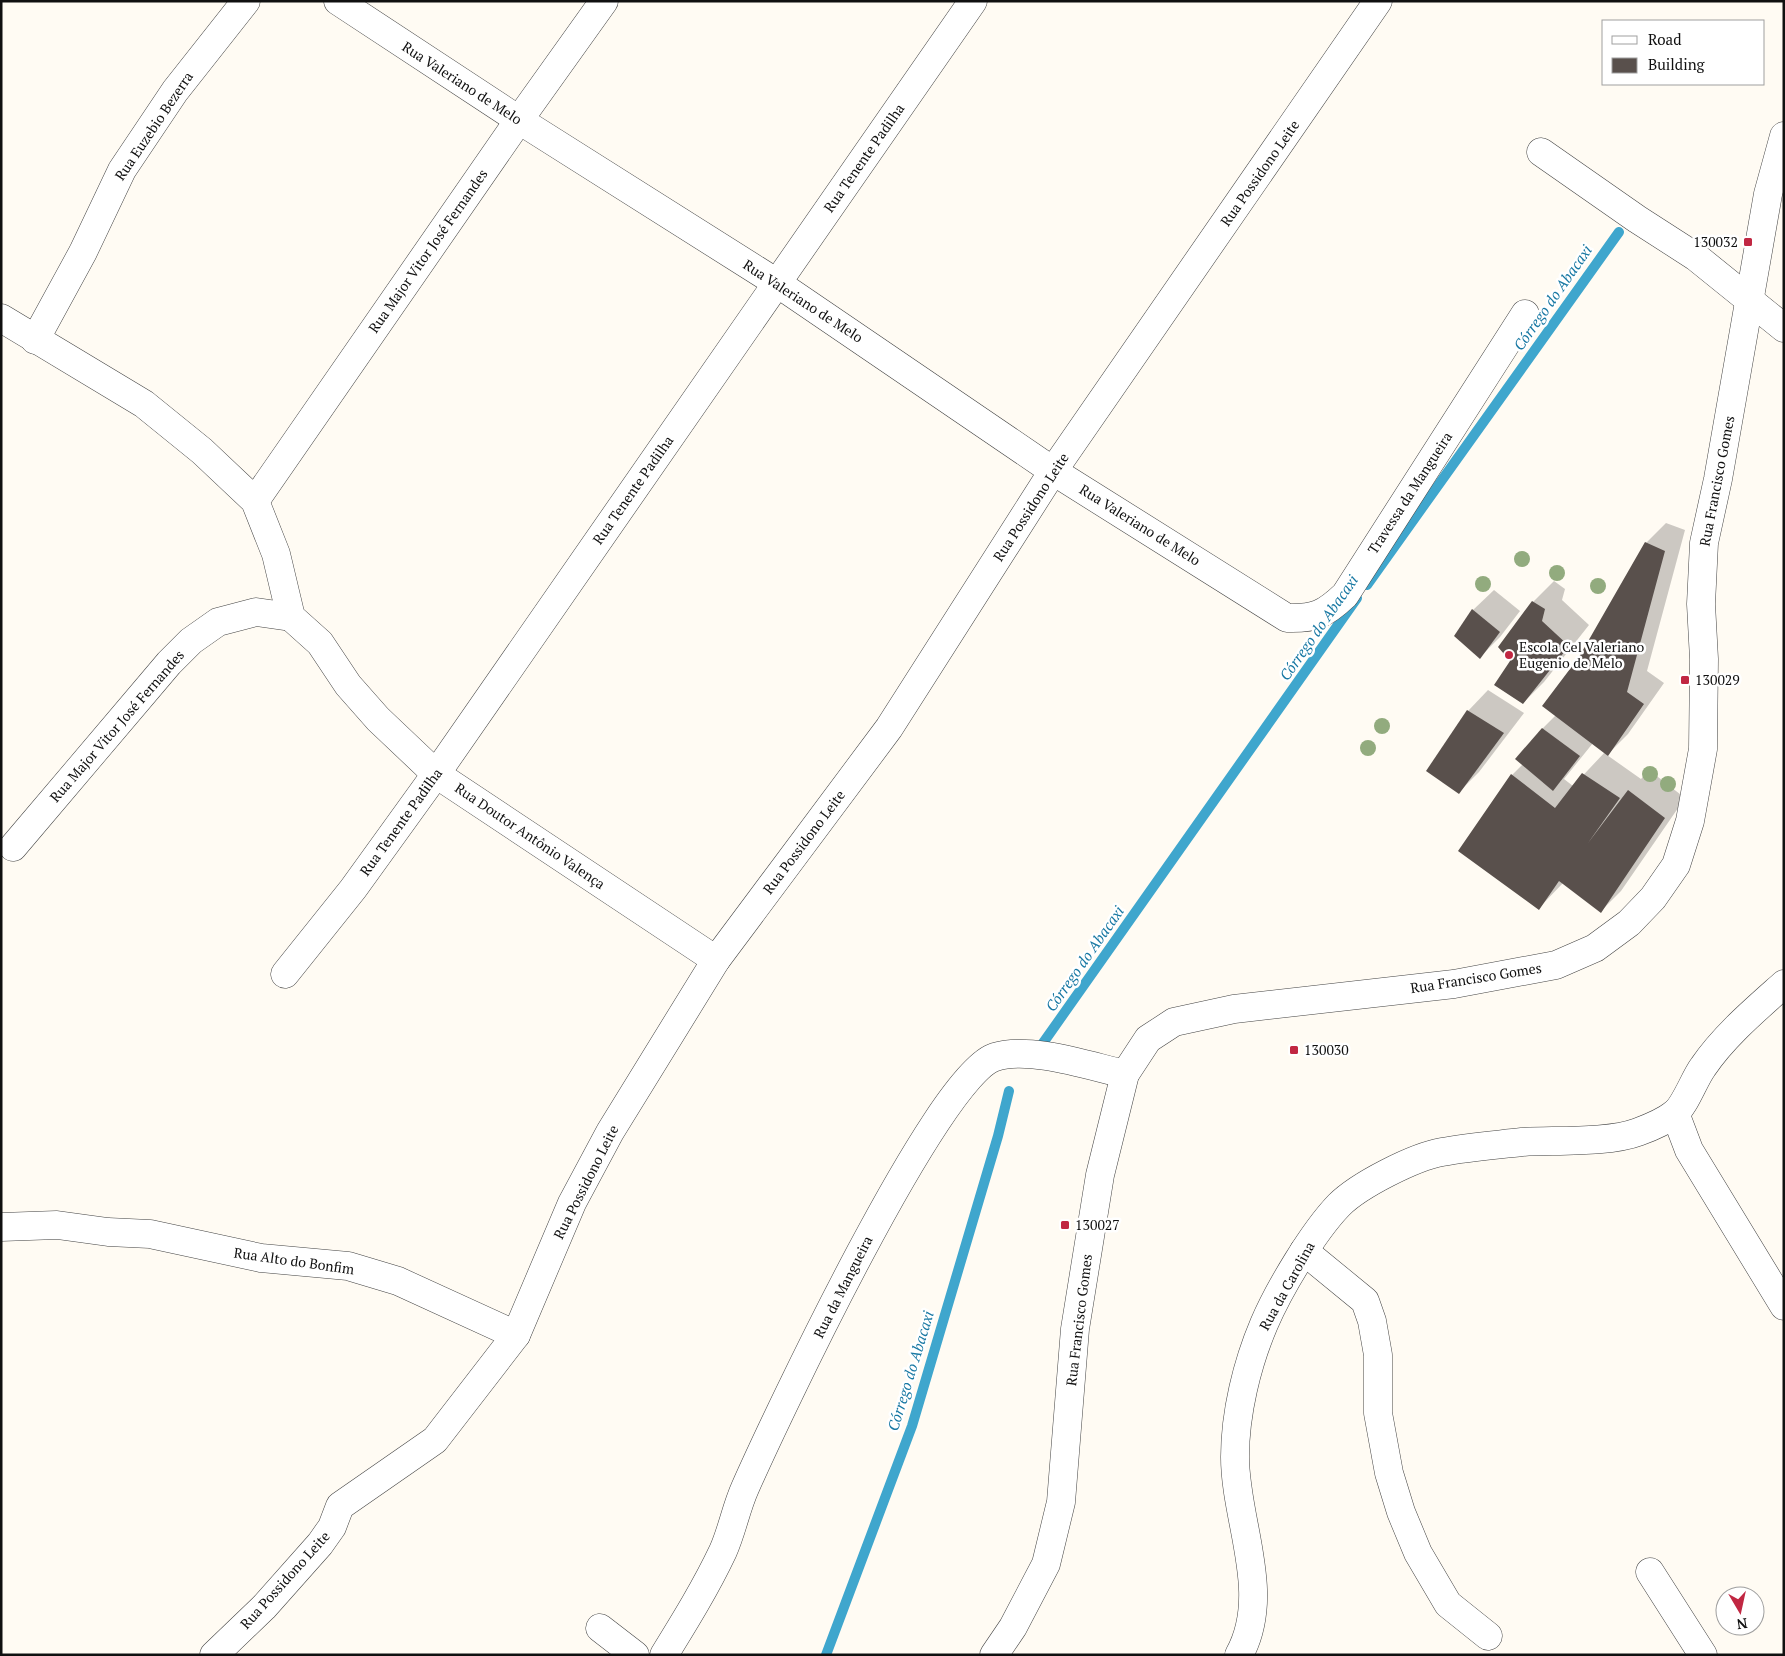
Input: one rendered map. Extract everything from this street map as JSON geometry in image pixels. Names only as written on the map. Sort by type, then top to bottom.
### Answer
[{"type":"street","name":"Rua Euzebio Bezerra","points":[[35,340],[83,252],[122,170],[175,90],[246,1]]},
{"type":"street","name":"Rua Valeriano de Melo","points":[[338,1],[519,120],[777,283],[1054,470],[1265,605]]},
{"type":"street","name":"Rua Major Vitor José Fernandes","points":[[255,501],[519,120],[604,1]]},
{"type":"street","name":"Rua Tenente Padilha","points":[[285,974],[353,889],[436,774],[974,1]]},
{"type":"street","name":"Rua Possidono Leite","points":[[214,1655],[264,1607],[320,1544],[332,1528],[340,1506],[435,1440],[516,1335],[572,1203],[610,1132],[716,960],[889,728],[1054,470],[1378,1]]},
{"type":"street","name":"Rua Francisco Gomes","points":[[994,1655],[1013,1627],[1046,1564],[1061,1502],[1075,1329],[1100,1175],[1125,1074],[1148,1038],[1174,1022],[1234,1009],[1454,984],[1556,965],[1595,948],[1629,924],[1654,898],[1676,865],[1690,821],[1703,749],[1704,659],[1701,604],[1704,543],[1718,479],[1768,194],[1784,136]]},
{"type":"street","points":[[1540,152],[1637,219],[1696,256],[1784,328]]},
{"type":"street","name":"Travessa da Mangueira","points":[[1265,605],[1287,618],[1308,619],[1329,610],[1344,595],[1525,314]]},
{"type":"street","points":[[1,318],[144,404],[202,451],[255,501],[276,554],[291,617]]},
{"type":"street","name":"Rua Major Vitor José Fernandes","points":[[13,847],[169,663],[191,641],[218,622],[256,612],[291,617]]},
{"type":"street","name":"Rua Doutor Antônio Valença","points":[[291,617],[320,643],[348,685],[378,719],[436,774],[716,960]]},
{"type":"street","points":[[1784,984],[1729,1036],[1704,1065],[1675,1113],[1689,1150],[1784,1306]]},
{"type":"street","name":"Rua da Mangueira","points":[[664,1655],[692,1609],[724,1549],[744,1490],[808,1355],[878,1220],[931,1130],[974,1071],[994,1057],[1023,1052],[1125,1074]]},
{"type":"street","name":"Rua da Carolina","points":[[1239,1655],[1246,1643],[1253,1609],[1251,1563],[1235,1459],[1236,1429],[1253,1354],[1265,1322],[1304,1251],[1340,1204],[1368,1183],[1440,1152],[1522,1142],[1596,1138],[1636,1133],[1675,1113]]},
{"type":"street","name":"Rua Alto do Bonfim","points":[[1,1227],[57,1225],[108,1232],[150,1234],[261,1258],[348,1266],[398,1281],[516,1335]]},
{"type":"street","points":[[1304,1251],[1365,1301],[1372,1321],[1378,1355],[1378,1413],[1389,1473],[1401,1512],[1418,1553],[1448,1604],[1488,1636]]},
{"type":"street","points":[[1650,1572],[1703,1655]]},
{"type":"street","points":[[600,1628],[635,1655]]},
{"type":"building","points":[[1645,542],[1665,551],[1627,692],[1644,704],[1608,756],[1542,706],[1579,657]]},
{"type":"building","points":[[1532,601],[1545,609],[1542,621],[1569,646],[1523,704],[1494,685],[1510,661],[1498,647]]},
{"type":"building","points":[[1472,609],[1500,632],[1480,659],[1454,636]]},
{"type":"building","points":[[1467,710],[1504,733],[1459,794],[1426,771]]},
{"type":"building","points":[[1542,728],[1580,756],[1553,791],[1515,759]]},
{"type":"building","points":[[1582,773],[1620,798],[1588,843],[1628,790],[1665,818],[1601,913],[1559,881],[1539,910],[1458,851],[1511,774],[1555,808]]},
{"type":"waterway","name":"Córrego do Abacaxi","points":[[1367,585],[1619,232]]},
{"type":"waterway","name":"Córrego do Abacaxi","points":[[1043,1043],[1357,598]]},
{"type":"waterway","name":"Córrego do Abacaxi","points":[[826,1655],[912,1426],[998,1136],[1009,1091]]},
{"type":"place","name":"130032","points":[[1748,242]]},
{"type":"place","name":"Escola Cel Valeriano Eugenio de Melo","points":[[1509,655]]},
{"type":"place","name":"130029","points":[[1685,680]]},
{"type":"place","name":"130030","points":[[1294,1050]]},
{"type":"place","name":"130027","points":[[1065,1225]]}]
